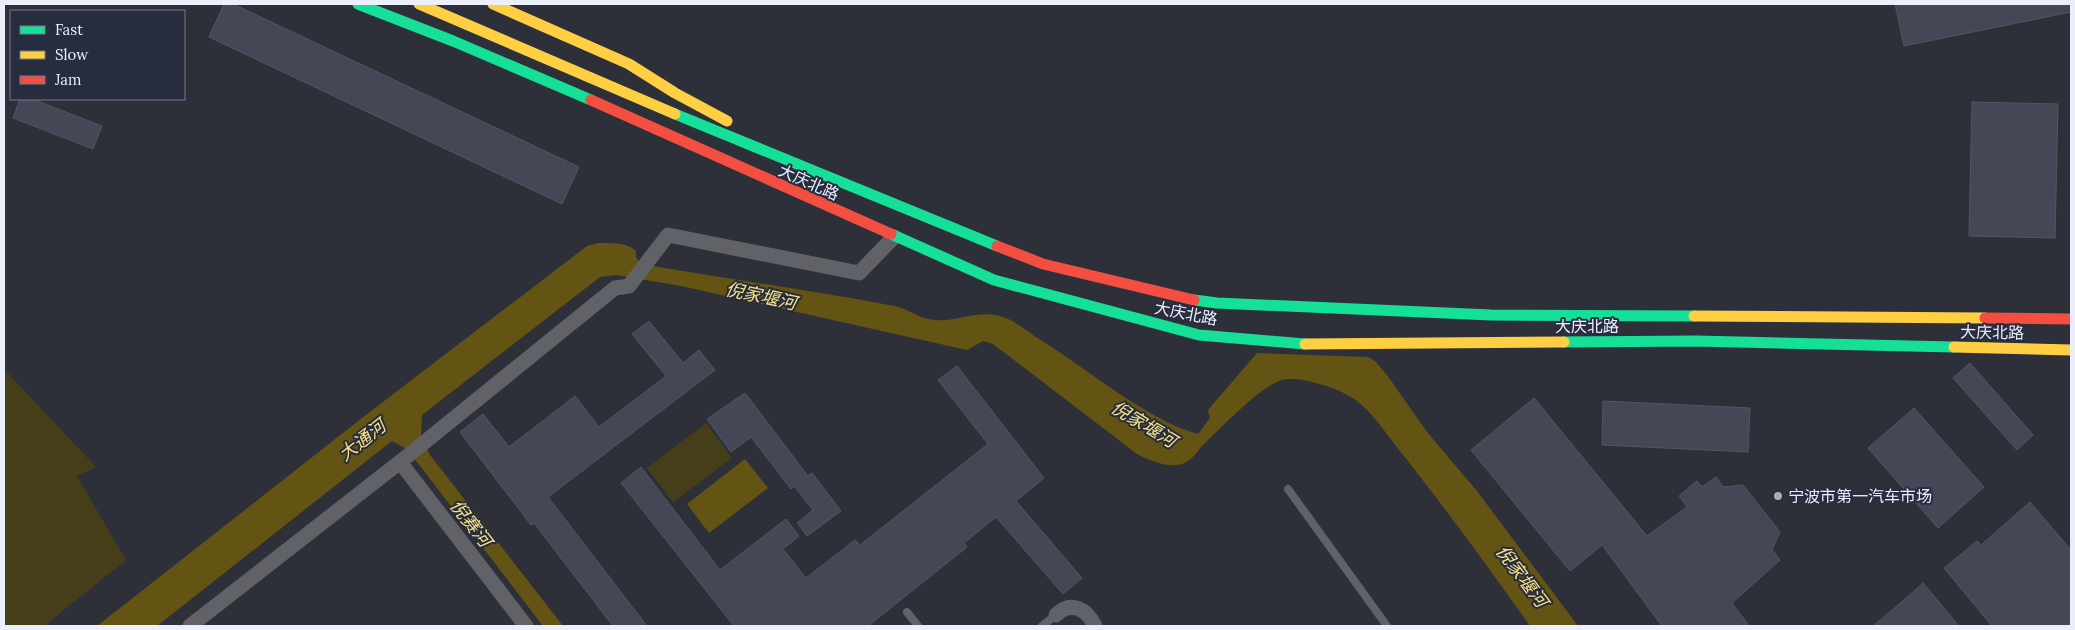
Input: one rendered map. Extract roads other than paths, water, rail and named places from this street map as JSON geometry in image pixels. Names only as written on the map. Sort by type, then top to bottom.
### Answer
[{"type":"main road","name":"大庆北路","points":[[358,4],[577,94],[994,280],[1199,335],[1297,344],[1696,342],[2071,350]]},
{"type":"main road","points":[[493,4],[629,64],[744,132],[751,147]]},
{"type":"main road","name":"大庆北路","points":[[423,5],[751,147],[1043,264],[1179,298],[1217,304],[1490,315],[2071,319]]},
{"type":"street","points":[[422,29],[423,5]]},
{"type":"street","points":[[190,626],[400,462],[615,288],[629,286],[668,235],[858,274],[894,237]]},
{"type":"street","points":[[400,462],[526,626]]},
{"type":"street","points":[[1056,615],[1062,609],[1070,606],[1081,609],[1090,615],[1095,626]]},
{"type":"lane","points":[[1288,489],[1388,626]]},
{"type":"lane","points":[[907,612],[918,626]]},
{"type":"lane","points":[[1042,626],[1056,615]]},
{"type":"water","points":[[598,243],[628,246],[636,251],[636,257],[639,262],[658,267],[894,306],[929,319],[948,320],[983,314],[1003,317],[1017,324],[1138,406],[1159,418],[1198,434],[1210,418],[1208,410],[1257,353],[1368,357],[1375,361],[1387,375],[1427,432],[1477,491],[1578,626],[1530,626],[1484,561],[1373,416],[1359,402],[1327,386],[1298,379],[1282,380],[1273,384],[1242,407],[1191,459],[1182,464],[1162,464],[1137,454],[993,344],[983,341],[967,350],[681,286],[616,275],[600,277],[422,415],[421,436],[430,455],[563,626],[543,626],[407,449],[392,441],[157,626],[97,626],[362,418],[587,246]]},
{"type":"water","points":[[745,459],[768,488],[709,533],[687,504]]},
{"type":"place","name":"宁波市第一汽车市场","points":[[1778,496]]},
{"type":"water label","name":"倪家堰河","points":[[761,296]]},
{"type":"water label","name":"倪家堰河","points":[[1144,424]]},
{"type":"water label","name":"大通河","points":[[362,440]]},
{"type":"water label","name":"倪赛河","points":[[471,523]]},
{"type":"water label","name":"倪家堰河","points":[[1522,576]]}]
